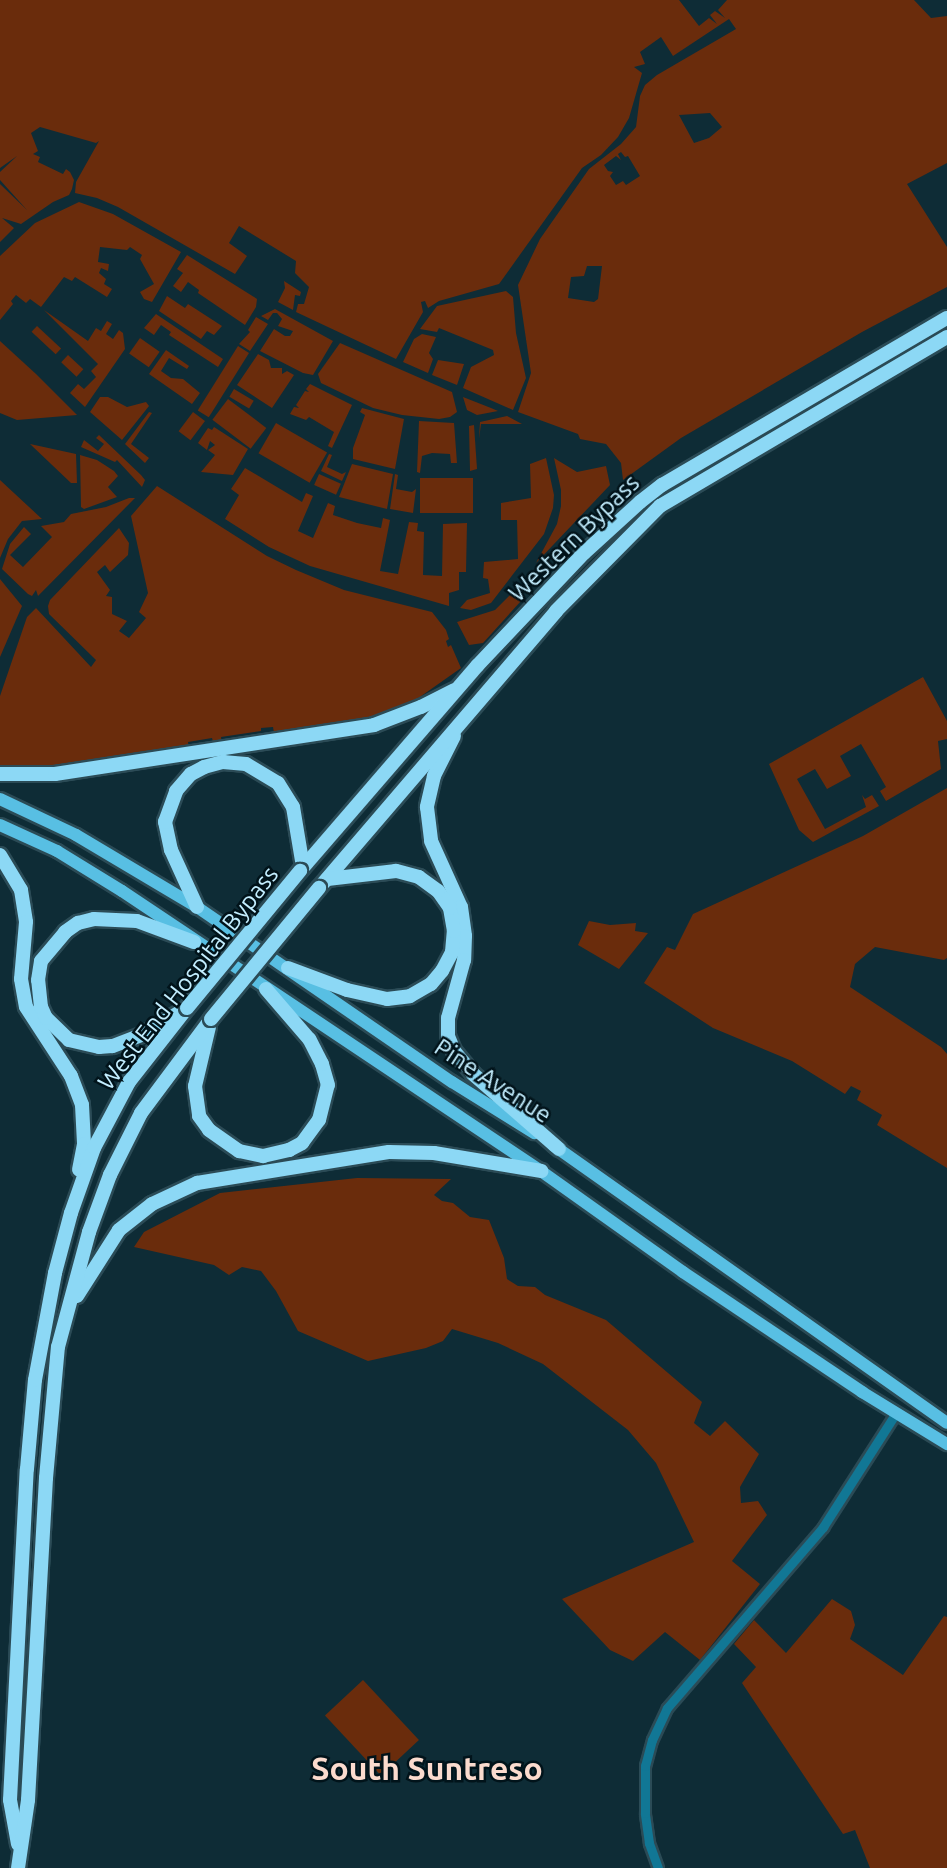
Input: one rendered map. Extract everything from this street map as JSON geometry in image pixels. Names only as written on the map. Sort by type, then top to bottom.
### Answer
[{"type":"highway","name":"Western Bypass","points":[[301,869],[461,685],[584,553],[662,485],[947,318]]},
{"type":"highway","name":"Western Bypass","points":[[323,883],[466,712],[556,611],[660,506],[947,337]]},
{"type":"highway","points":[[0,774],[55,774],[374,725],[421,707],[461,685]]},
{"type":"highway","points":[[466,712],[434,776],[428,807],[431,841],[461,907],[465,936],[464,960],[448,1018],[448,1036],[454,1051],[473,1074],[559,1149]]},
{"type":"highway","points":[[197,907],[171,850],[165,822],[176,791],[191,774],[204,767],[223,762],[246,764],[266,773],[278,783],[293,807],[301,869]]},
{"type":"highway","points":[[0,855],[21,890],[26,922],[21,979],[26,1007],[71,1076],[82,1105],[84,1144],[71,1213]]},
{"type":"highway","name":"West End Hospital Bypass","points":[[19,1861],[10,1800],[27,1469],[35,1380],[55,1273],[71,1213],[94,1148],[130,1082],[301,869]]},
{"type":"highway","points":[[288,968],[347,990],[387,999],[410,996],[431,985],[452,952],[454,931],[450,908],[438,891],[419,877],[396,871],[323,883]]},
{"type":"highway","name":"West End Hospital Bypass","points":[[19,1861],[28,1800],[53,1382],[66,1316],[89,1232],[110,1175],[141,1112],[211,1019],[323,883]]},
{"type":"highway","points":[[187,1008],[128,1041],[99,1047],[83,1044],[69,1040],[46,1018],[37,979],[41,961],[54,943],[78,923],[94,919],[137,921],[194,942]]},
{"type":"highway","points":[[211,1019],[194,1086],[199,1116],[209,1130],[239,1152],[263,1156],[289,1150],[302,1143],[319,1120],[328,1085],[322,1064],[309,1039],[266,989]]},
{"type":"highway","points":[[66,1316],[99,1257],[119,1230],[152,1203],[197,1183],[390,1152],[434,1153],[541,1171]]},
{"type":"main road","name":"Pine Avenue","points":[[0,799],[76,835],[197,907],[452,1082],[559,1149],[947,1423]]},
{"type":"main road","points":[[0,825],[57,851],[122,891],[194,942],[541,1171],[694,1280],[947,1444]]},
{"type":"street","points":[[657,1868],[645,1813],[645,1766],[652,1740],[667,1708],[832,1514],[897,1413]]},
{"type":"shaded area","points":[[0,0],[679,0],[699,26],[709,18],[717,24],[710,15],[715,11],[725,18],[718,10],[727,0],[914,0],[931,18],[947,16],[947,163],[907,184],[947,247],[947,287],[862,332],[681,438],[623,480],[621,463],[606,444],[580,439],[578,434],[518,412],[531,373],[518,285],[540,239],[589,169],[621,144],[636,127],[640,96],[645,85],[657,75],[736,29],[729,19],[673,56],[661,37],[640,52],[645,64],[634,67],[642,73],[629,118],[618,137],[601,155],[582,168],[499,284],[439,301],[428,308],[425,301],[421,302],[423,312],[396,359],[296,312],[298,304],[304,304],[309,287],[295,273],[296,261],[239,226],[229,243],[247,256],[235,274],[118,207],[75,193],[76,182],[99,141],[96,143],[40,127],[31,133],[38,151],[33,154],[40,157],[38,162],[63,174],[66,169],[70,172],[74,180],[72,189],[69,195],[53,202],[21,224],[2,218],[14,228],[0,242],[0,184],[27,210],[0,180],[0,172],[17,156],[0,168]],"holes":[[[710,113],[722,127],[709,138],[694,143],[679,115]],[[621,152],[625,157],[628,156],[640,176],[626,185],[623,181],[616,185],[610,176],[613,172],[608,171],[604,165],[616,156],[621,160],[618,154]],[[587,266],[602,266],[598,299],[594,302],[568,298],[571,277],[584,276]]]},
{"type":"shaded area","points":[[79,202],[113,214],[181,252],[152,302],[144,299],[140,292],[154,284],[140,259],[142,255],[130,247],[127,250],[100,247],[98,262],[109,264],[108,271],[101,268],[99,273],[106,279],[104,284],[112,289],[107,297],[75,277],[72,281],[64,277],[41,307],[30,299],[26,303],[16,295],[11,301],[13,304],[0,320],[0,256],[35,223]]},
{"type":"shaded area","points":[[187,255],[257,299],[256,307],[245,325],[198,293],[199,290],[188,282],[181,292],[173,286],[183,273],[177,269]]},
{"type":"shaded area","points":[[284,281],[301,292],[300,296],[295,295],[293,310],[278,302],[285,288]]},
{"type":"shaded area","points":[[506,291],[513,297],[516,333],[526,378],[513,410],[463,388],[471,367],[494,355],[493,350],[439,328],[437,332],[420,329],[437,306]]},
{"type":"shaded area","points":[[167,296],[185,308],[188,304],[222,326],[214,335],[207,331],[201,339],[159,311]]},
{"type":"shaded area","points":[[275,309],[333,341],[313,375],[303,373],[260,351],[274,329],[285,336],[290,336],[293,331],[278,326],[282,319],[277,313],[273,313],[268,320],[261,316]]},
{"type":"shaded area","points":[[44,310],[88,341],[96,328],[101,331],[107,321],[112,324],[106,334],[113,339],[119,330],[123,333],[125,349],[85,407],[70,393],[78,384],[84,389],[96,377],[91,371],[98,364]]},
{"type":"shaded area","points":[[156,314],[223,359],[218,367],[169,335],[171,332],[161,325],[154,335],[144,328]]},
{"type":"shaded area","points":[[256,317],[268,324],[250,351],[239,344],[250,332],[248,330]]},
{"type":"shaded area","points":[[37,326],[61,349],[56,354],[32,332]]},
{"type":"shaded area","points":[[422,334],[436,337],[429,353],[433,359],[428,373],[403,362],[414,339]]},
{"type":"shaded area","points":[[140,338],[160,352],[149,367],[129,354]]},
{"type":"shaded area","points":[[0,341],[77,415],[17,420],[0,413]]},
{"type":"shaded area","points":[[340,343],[452,392],[457,412],[450,417],[439,419],[402,415],[373,408],[321,383],[318,374]]},
{"type":"shaded area","points":[[238,346],[249,353],[209,417],[198,410]]},
{"type":"shaded area","points":[[166,350],[189,366],[187,369],[169,358],[161,371],[171,378],[183,379],[200,393],[192,404],[149,374]]},
{"type":"shaded area","points":[[258,354],[269,360],[271,368],[282,368],[282,374],[287,371],[294,375],[272,408],[237,385]]},
{"type":"shaded area","points":[[68,355],[83,369],[77,377],[61,362]]},
{"type":"shaded area","points":[[438,360],[464,364],[457,385],[432,375]]},
{"type":"shaded area","points":[[310,384],[352,405],[332,448],[328,446],[334,432],[309,417],[306,420],[290,414],[294,407],[299,408],[296,405],[305,391],[309,392],[306,389]]},
{"type":"shaded area","points":[[234,389],[254,401],[249,409],[229,397]]},
{"type":"shaded area","points":[[100,397],[108,397],[127,407],[146,402],[149,406],[122,440],[90,412]]},
{"type":"shaded area","points":[[463,397],[498,411],[477,415],[467,410]]},
{"type":"shaded area","points":[[228,399],[266,428],[251,449],[212,420]]},
{"type":"shaded area","points":[[362,408],[404,419],[395,469],[353,459],[353,448],[365,415],[360,412]]},
{"type":"shaded area","points":[[149,412],[152,413],[131,444],[149,458],[145,463],[125,444]]},
{"type":"shaded area","points":[[193,412],[205,421],[191,440],[179,431]]},
{"type":"shaded area","points":[[507,416],[522,424],[481,424],[479,439],[480,422]]},
{"type":"shaded area","points":[[419,421],[454,423],[457,463],[451,463],[450,454],[432,453],[422,456],[420,473],[417,472]]},
{"type":"shaded area","points":[[276,423],[327,452],[310,483],[258,453]]},
{"type":"shaded area","points":[[474,425],[477,469],[470,471],[469,426]]},
{"type":"shaded area","points":[[214,427],[248,449],[233,475],[201,472],[215,455],[208,450],[215,445],[210,441],[207,450],[198,443],[208,428],[212,430]]},
{"type":"shaded area","points":[[99,435],[141,475],[145,480],[142,487],[117,460],[115,462],[81,447],[84,440],[98,451],[104,444],[96,438]]},
{"type":"shaded area","points":[[30,444],[76,454],[77,483],[71,483]]},
{"type":"shaded area","points":[[329,454],[332,455],[327,467],[342,474],[346,472],[342,481],[321,471]]},
{"type":"shaded area","points":[[80,455],[97,460],[114,471],[118,476],[108,487],[117,497],[84,509],[81,507]]},
{"type":"shaded area","points":[[546,458],[554,495],[553,508],[544,534],[491,603],[471,610],[460,608],[467,600],[490,593],[488,579],[483,578],[484,562],[518,559],[517,520],[501,520],[501,503],[531,498],[530,464]]},
{"type":"shaded area","points":[[554,458],[577,472],[606,466],[610,485],[536,563],[557,524],[561,506],[561,490]]},
{"type":"shaded area","points":[[352,464],[393,474],[387,509],[339,497]]},
{"type":"shaded area","points":[[245,468],[302,502],[306,493],[313,496],[298,531],[313,538],[328,503],[335,506],[333,515],[357,523],[381,528],[383,518],[390,520],[380,571],[398,574],[409,522],[418,523],[417,531],[424,532],[423,575],[442,576],[443,524],[467,523],[466,572],[459,572],[459,590],[449,593],[449,606],[310,566],[269,547],[225,519],[239,495],[231,489]]},
{"type":"shaded area","points":[[319,474],[341,484],[336,495],[314,485]]},
{"type":"shaded area","points":[[395,474],[398,475],[396,489],[412,492],[416,489],[413,513],[390,509]]},
{"type":"shaded area","points":[[420,478],[473,478],[473,513],[420,513]]},
{"type":"shaded area","points":[[0,480],[42,519],[22,521],[8,539],[0,558]]},
{"type":"shaded area","points":[[157,486],[267,556],[296,570],[344,590],[432,612],[446,630],[448,647],[451,645],[461,668],[400,711],[373,719],[274,733],[273,727],[261,728],[261,731],[221,737],[222,744],[214,745],[212,738],[188,742],[189,748],[40,769],[0,768],[0,696],[27,617],[36,608],[91,667],[96,660],[49,614],[48,606],[50,600],[119,528],[129,543],[128,555],[110,572],[105,565],[97,572],[110,590],[106,596],[112,597],[112,614],[127,621],[119,631],[129,638],[146,618],[139,612],[148,593],[131,516]]},
{"type":"shaded area","points":[[135,498],[38,596],[36,590],[32,596],[28,594],[2,569],[10,544],[24,527],[31,534],[10,555],[23,567],[52,537],[41,526],[64,522],[71,514],[106,507]]},
{"type":"shaded area","points":[[0,579],[22,606],[0,657]]},
{"type":"shaded area","points":[[511,594],[521,601],[483,643],[469,645],[457,622],[495,610]]},
{"type":"shaded area","points":[[923,677],[947,721],[947,739],[938,741],[941,769],[886,801],[880,791],[886,787],[861,744],[840,756],[851,776],[827,789],[815,769],[797,779],[825,829],[866,807],[862,795],[865,799],[872,795],[879,806],[813,842],[799,830],[769,764]]},
{"type":"shaded area","points":[[947,788],[947,958],[944,960],[875,947],[855,964],[850,987],[941,1047],[947,1054],[947,1168],[877,1125],[882,1115],[857,1100],[861,1091],[851,1086],[845,1094],[792,1061],[713,1028],[644,983],[667,947],[675,950],[693,914],[863,836]]},
{"type":"shaded area","points":[[589,921],[610,925],[636,923],[635,931],[648,933],[619,969],[578,945]]},
{"type":"shaded area","points":[[357,1178],[451,1179],[434,1195],[442,1201],[453,1203],[470,1217],[489,1220],[504,1258],[507,1279],[518,1286],[535,1287],[545,1295],[606,1320],[702,1402],[694,1423],[710,1436],[725,1421],[759,1454],[740,1487],[741,1503],[758,1501],[767,1515],[732,1561],[760,1584],[700,1660],[665,1632],[633,1661],[610,1650],[562,1599],[694,1542],[656,1463],[628,1430],[543,1364],[498,1343],[452,1329],[443,1341],[426,1348],[368,1361],[298,1331],[276,1291],[261,1271],[242,1267],[229,1275],[214,1265],[134,1247],[144,1232],[220,1193]]},
{"type":"shaded area","points":[[832,1599],[851,1611],[855,1625],[850,1639],[903,1675],[944,1616],[947,1617],[947,1868],[870,1868],[855,1830],[843,1834],[742,1683],[756,1667],[734,1644],[754,1620],[786,1653]]},
{"type":"shaded area","points":[[363,1680],[419,1740],[381,1775],[325,1715]]},
{"type":"district","name":"South Suntreso","points":[[427,1768]]}]
